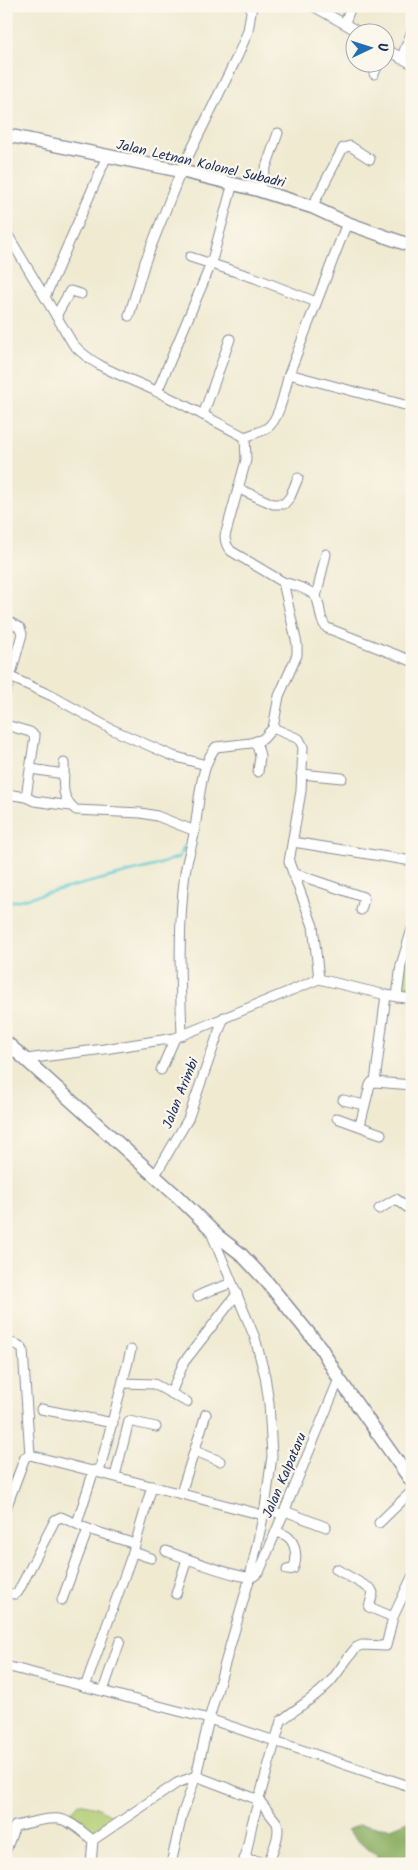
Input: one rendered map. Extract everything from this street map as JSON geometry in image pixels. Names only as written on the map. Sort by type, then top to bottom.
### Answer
[{"type":"main road","name":"Jalan Letnan Kolonel Subadri","points":[[6,135],[233,183],[312,207],[347,223],[412,246]]},
{"type":"main road","points":[[7,1046],[26,1059],[241,1254],[290,1308],[321,1348],[339,1379],[412,1482]]},
{"type":"street","points":[[129,316],[145,262],[181,171],[238,56],[248,31],[252,6]]},
{"type":"street","points":[[313,6],[345,23],[351,6]]},
{"type":"street","points":[[401,59],[412,31]]},
{"type":"street","points":[[396,56],[412,64]]},
{"type":"street","points":[[258,190],[278,133]]},
{"type":"street","points":[[312,207],[344,148],[350,146],[370,159]]},
{"type":"street","points":[[45,297],[107,156]]},
{"type":"street","points":[[158,392],[210,264],[233,183]]},
{"type":"street","points":[[246,437],[268,427],[274,418],[284,396],[289,374],[347,223]]},
{"type":"street","points":[[6,232],[73,344],[81,353],[116,373],[158,392],[246,437]]},
{"type":"street","points":[[190,257],[255,278],[316,302]]},
{"type":"street","points":[[56,316],[70,291],[81,294]]},
{"type":"street","points":[[203,415],[230,340]]},
{"type":"street","points":[[289,374],[412,407]]},
{"type":"street","points":[[246,437],[246,460],[225,536],[227,546],[283,582],[311,592],[316,597],[320,607],[321,619],[326,628],[412,660]]},
{"type":"street","points":[[239,489],[273,504],[284,504],[290,497],[298,478]]},
{"type":"street","points":[[316,597],[326,554]]},
{"type":"street","points":[[161,1070],[178,1036],[182,902],[185,871],[195,831],[198,803],[206,765],[216,747],[256,741],[266,736],[273,728],[279,696],[297,655],[297,644],[283,582]]},
{"type":"street","points":[[6,620],[20,628],[22,634],[6,692]]},
{"type":"street","points":[[9,676],[52,696],[111,729],[172,756],[206,765]]},
{"type":"street","points":[[6,725],[30,732],[35,736],[26,797]]},
{"type":"street","points":[[273,728],[299,739],[303,747],[301,791],[289,862],[313,926],[319,979]]},
{"type":"street","points":[[256,741],[260,756],[258,772]]},
{"type":"street","points":[[64,763],[63,788],[71,806]]},
{"type":"street","points":[[31,769],[64,774]]},
{"type":"street","points":[[301,774],[342,778]]},
{"type":"street","points":[[6,794],[26,797],[34,801],[71,806],[81,812],[141,813],[157,816],[195,831]]},
{"type":"street","points":[[293,842],[412,861]]},
{"type":"street","points":[[293,873],[363,897],[361,910]]},
{"type":"street","points":[[397,997],[401,965],[412,929]]},
{"type":"street","points":[[26,1059],[104,1050],[178,1036],[319,979],[386,995],[412,999]]},
{"type":"street","points":[[375,1082],[386,995]]},
{"type":"street","name":"Jalan Arimbi","points":[[154,1177],[188,1119],[224,1017]]},
{"type":"street","points":[[360,1126],[364,1105],[372,1082],[412,1085]]},
{"type":"street","points":[[343,1100],[364,1105]]},
{"type":"street","points":[[337,1118],[381,1134]]},
{"type":"street","points":[[379,1208],[396,1199],[412,1211]]},
{"type":"street","points":[[171,1864],[182,1815],[196,1776],[209,1719],[250,1577],[264,1513],[272,1456],[269,1403],[265,1376],[255,1338],[209,1227]]},
{"type":"street","points":[[198,1296],[208,1290],[231,1283]]},
{"type":"street","points":[[171,1394],[184,1362],[236,1294]]},
{"type":"street","points":[[6,1344],[15,1343],[20,1345],[23,1350],[30,1455]]},
{"type":"street","points":[[77,1524],[114,1420],[131,1350]]},
{"type":"street","name":"Jalan Kalpataru","points":[[250,1577],[260,1570],[339,1379]]},
{"type":"street","points":[[123,1383],[154,1384],[187,1402]]},
{"type":"street","points":[[41,1408],[129,1421],[156,1427]]},
{"type":"street","points":[[181,1493],[206,1414]]},
{"type":"street","points":[[115,1476],[129,1421]]},
{"type":"street","points":[[195,1451],[220,1461]]},
{"type":"street","points":[[6,1508],[25,1457],[30,1455],[326,1527]]},
{"type":"street","points":[[85,1687],[134,1548],[152,1486]]},
{"type":"street","points":[[378,1523],[412,1491]]},
{"type":"street","points":[[6,1593],[11,1595],[18,1592],[55,1520],[61,1517],[134,1548],[151,1558]]},
{"type":"street","points":[[62,1600],[88,1529]]},
{"type":"street","points":[[276,1532],[288,1537],[293,1545],[295,1565],[287,1570]]},
{"type":"street","points":[[166,1551],[250,1577]]},
{"type":"street","points":[[176,1594],[187,1559]]},
{"type":"street","points":[[336,1569],[371,1589],[373,1593],[369,1607],[393,1617]]},
{"type":"street","points":[[93,1840],[177,1782],[196,1776],[258,1800],[277,1823],[278,1827],[271,1863],[244,1862],[258,1800],[281,1721],[291,1712],[311,1701],[329,1683],[357,1647],[362,1645],[386,1646],[393,1617],[412,1577]]},
{"type":"street","points":[[103,1692],[120,1642]]},
{"type":"street","points":[[6,1666],[209,1719],[412,1786]]},
{"type":"street","points":[[6,1850],[10,1826],[58,1818],[70,1823],[93,1840]]},
{"type":"street","points":[[91,1864],[93,1840]]},
{"type":"green space","points":[[406,959],[412,961],[412,992],[402,991]]},
{"type":"green space","points":[[79,1803],[96,1807],[120,1819],[97,1835],[90,1835],[68,1816]]},
{"type":"green space","points":[[411,1820],[412,1850],[402,1857],[399,1864],[371,1864],[378,1855],[367,1849],[347,1830],[359,1825],[391,1828]]},
{"type":"waterway","points":[[6,901],[15,901],[154,866],[179,857],[184,847]]}]
